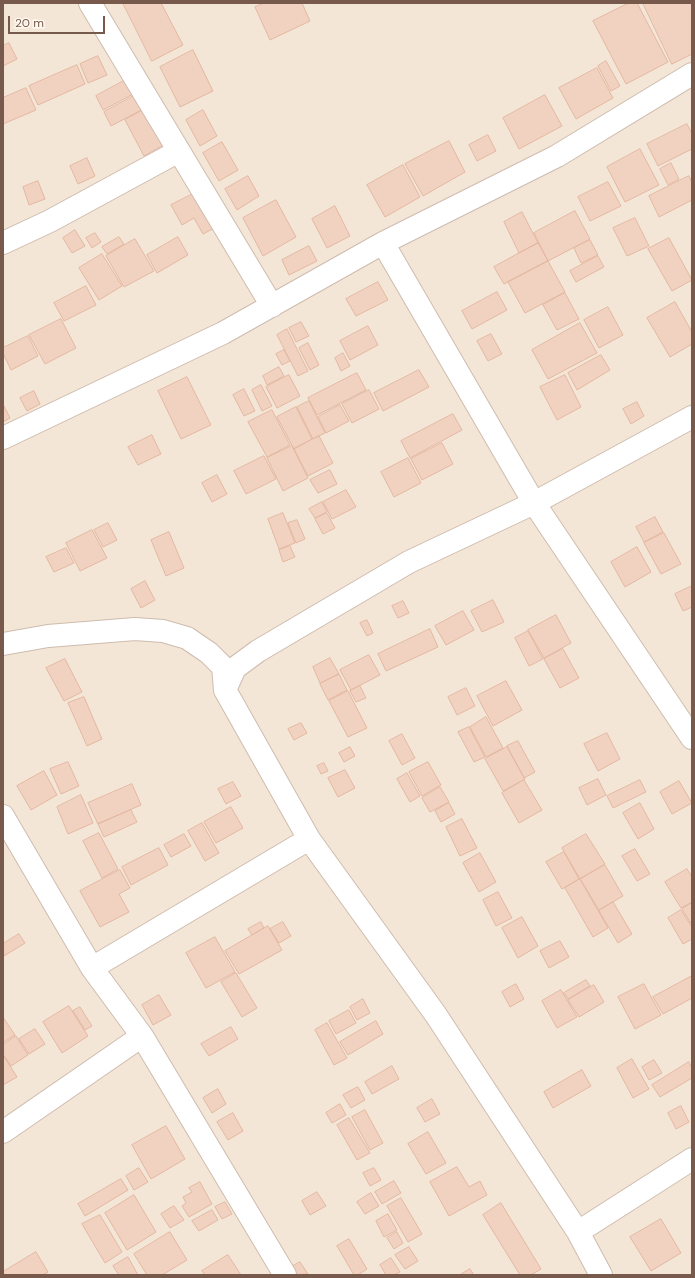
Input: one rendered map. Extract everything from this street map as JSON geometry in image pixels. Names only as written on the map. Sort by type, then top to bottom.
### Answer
[{"type":"street","points":[[90,3],[272,306]]},
{"type":"street","points":[[3,438],[223,333],[383,243],[557,156],[689,82]]},
{"type":"street","points":[[3,242],[50,221],[179,151]]},
{"type":"street","points":[[383,243],[534,503],[692,738]]},
{"type":"street","points":[[225,690],[235,668],[258,651],[409,562],[534,503],[692,417]]},
{"type":"street","points":[[3,644],[48,636],[136,629],[163,631],[187,638],[209,653],[223,668],[225,690],[309,839],[436,1015],[578,1232],[601,1275]]},
{"type":"street","points":[[3,816],[92,968],[142,1036],[285,1275]]},
{"type":"street","points":[[92,968],[309,839]]},
{"type":"street","points":[[3,1132],[142,1036]]},
{"type":"street","points":[[578,1232],[692,1159]]},
{"type":"shaded area","points":[[3,3],[692,3],[692,1275],[3,1275]]},
{"type":"building","points":[[123,3],[161,3],[183,45],[152,61]]},
{"type":"building","points":[[265,3],[302,3],[310,21],[270,40],[255,7]]},
{"type":"building","points":[[629,3],[637,3],[668,62],[626,84],[593,21]]},
{"type":"building","points":[[643,3],[692,3],[692,54],[672,64]]},
{"type":"building","points":[[9,43],[17,59],[3,66],[3,46]]},
{"type":"building","points":[[193,50],[213,91],[180,107],[160,67]]},
{"type":"building","points":[[98,56],[107,75],[88,83],[80,64]]},
{"type":"building","points":[[606,61],[620,86],[611,91],[598,66]]},
{"type":"building","points":[[77,65],[85,84],[38,105],[29,86]]},
{"type":"building","points":[[597,68],[613,98],[576,119],[559,88]]},
{"type":"building","points":[[131,77],[139,91],[103,110],[96,96]]},
{"type":"building","points":[[26,88],[36,110],[3,124],[3,98]]},
{"type":"building","points":[[141,92],[149,106],[111,126],[104,112]]},
{"type":"building","points":[[545,95],[562,126],[519,149],[503,118]]},
{"type":"building","points":[[147,108],[167,143],[144,156],[125,120]]},
{"type":"building","points":[[203,110],[217,136],[200,146],[186,120]]},
{"type":"building","points":[[687,124],[692,134],[692,149],[658,166],[647,144]]},
{"type":"building","points":[[488,135],[496,151],[477,161],[469,145]]},
{"type":"building","points":[[449,141],[465,172],[423,196],[405,164]]},
{"type":"building","points":[[222,142],[238,170],[219,181],[203,153]]},
{"type":"building","points":[[640,149],[659,185],[625,202],[607,167]]},
{"type":"building","points":[[87,158],[95,176],[78,184],[70,166]]},
{"type":"building","points":[[671,163],[679,179],[668,185],[660,169]]},
{"type":"building","points":[[403,165],[420,197],[385,217],[367,185]]},
{"type":"building","points":[[248,176],[259,196],[237,210],[225,189]]},
{"type":"building","points":[[689,176],[692,183],[692,200],[659,217],[649,196]]},
{"type":"building","points":[[38,181],[45,199],[29,205],[23,187]]},
{"type":"building","points":[[608,182],[621,206],[590,221],[578,197]]},
{"type":"building","points":[[201,190],[220,225],[203,234],[194,218],[182,225],[171,205]]},
{"type":"building","points":[[276,200],[296,237],[263,256],[243,218]]},
{"type":"building","points":[[335,206],[350,236],[327,248],[312,219]]},
{"type":"building","points":[[575,211],[590,239],[548,261],[534,233]]},
{"type":"building","points":[[522,212],[538,243],[519,253],[504,222]]},
{"type":"building","points":[[635,218],[649,246],[627,256],[613,228]]},
{"type":"building","points":[[75,230],[85,246],[72,253],[63,238]]},
{"type":"building","points":[[95,233],[101,242],[92,248],[86,238]]},
{"type":"building","points":[[119,237],[124,244],[107,254],[102,247]]},
{"type":"building","points":[[178,237],[188,255],[157,273],[147,255]]},
{"type":"building","points":[[669,238],[692,280],[672,291],[648,249]]},
{"type":"building","points":[[135,239],[154,271],[124,287],[106,256]]},
{"type":"building","points":[[590,240],[598,255],[581,263],[574,248]]},
{"type":"building","points":[[538,243],[548,261],[504,284],[494,267]]},
{"type":"building","points":[[309,246],[317,261],[289,275],[282,260]]},
{"type":"building","points":[[102,254],[122,286],[99,300],[79,268]]},
{"type":"building","points":[[598,256],[604,267],[576,282],[570,271]]},
{"type":"building","points":[[548,261],[565,292],[525,313],[508,282]]},
{"type":"building","points":[[378,282],[388,300],[356,316],[346,299]]},
{"type":"building","points":[[86,286],[96,305],[64,321],[54,303]]},
{"type":"building","points":[[497,292],[507,310],[472,329],[462,311]]},
{"type":"building","points":[[565,293],[579,319],[557,330],[543,305]]},
{"type":"building","points":[[675,302],[692,332],[692,344],[670,357],[647,318]]},
{"type":"building","points":[[608,307],[623,335],[599,348],[584,320]]},
{"type":"building","points":[[61,319],[76,348],[45,364],[29,335]]},
{"type":"building","points":[[301,322],[309,336],[296,342],[289,328]]},
{"type":"building","points":[[580,323],[597,353],[548,379],[532,350]]},
{"type":"building","points":[[368,326],[378,345],[350,360],[340,341]]},
{"type":"building","points":[[287,329],[308,371],[298,376],[277,335]]},
{"type":"building","points":[[491,334],[502,354],[488,361],[477,341]]},
{"type":"building","points":[[28,336],[38,356],[11,370],[3,353],[3,348]]},
{"type":"building","points":[[308,343],[319,365],[310,370],[299,348]]},
{"type":"building","points":[[284,350],[290,361],[282,365],[276,354]]},
{"type":"building","points":[[343,353],[350,366],[341,371],[335,358]]},
{"type":"building","points":[[601,355],[610,370],[577,390],[568,373]]},
{"type":"building","points":[[279,367],[284,376],[267,385],[263,376]]},
{"type":"building","points":[[419,370],[429,387],[383,411],[374,393]]},
{"type":"building","points":[[357,373],[366,390],[317,415],[308,398]]},
{"type":"building","points":[[289,375],[300,396],[277,408],[266,387]]},
{"type":"building","points":[[565,375],[581,407],[557,420],[540,387]]},
{"type":"building","points":[[187,377],[211,425],[181,439],[158,391]]},
{"type":"building","points":[[261,385],[272,406],[262,411],[252,390]]},
{"type":"building","points":[[244,389],[255,411],[244,416],[233,395]]},
{"type":"building","points":[[369,390],[379,409],[352,423],[342,404]]},
{"type":"building","points":[[34,391],[40,404],[27,411],[20,398]]},
{"type":"building","points":[[309,401],[325,433],[313,439],[297,407]]},
{"type":"building","points":[[637,402],[644,416],[631,424],[623,409]]},
{"type":"building","points":[[3,404],[10,418],[3,422]]},
{"type":"building","points":[[340,405],[349,421],[326,433],[318,417]]},
{"type":"building","points":[[296,407],[312,439],[294,449],[277,417]]},
{"type":"building","points":[[272,410],[290,445],[267,457],[248,422]]},
{"type":"building","points":[[453,414],[462,430],[410,458],[401,441]]},
{"type":"building","points":[[152,435],[161,454],[138,465],[128,447]]},
{"type":"building","points":[[319,436],[333,463],[308,476],[294,449]]},
{"type":"building","points":[[442,443],[453,464],[422,480],[411,459]]},
{"type":"building","points":[[292,446],[308,478],[283,491],[267,458]]},
{"type":"building","points":[[264,456],[276,479],[246,494],[234,471]]},
{"type":"building","points":[[408,458],[421,483],[394,497],[381,472]]},
{"type":"building","points":[[330,470],[337,484],[318,493],[310,480]]},
{"type":"building","points":[[217,475],[227,494],[212,502],[202,483]]},
{"type":"building","points":[[346,490],[356,507],[332,519],[323,502]]},
{"type":"building","points":[[322,502],[327,512],[315,518],[309,509]]},
{"type":"building","points":[[283,513],[295,543],[279,549],[268,519]]},
{"type":"building","points":[[327,513],[335,528],[323,534],[315,519]]},
{"type":"building","points":[[655,517],[663,532],[644,542],[636,527]]},
{"type":"building","points":[[297,520],[305,539],[296,543],[288,523]]},
{"type":"building","points":[[108,523],[117,540],[103,547],[94,530]]},
{"type":"building","points":[[92,530],[107,558],[80,571],[66,543]]},
{"type":"building","points":[[169,532],[184,568],[166,576],[151,540]]},
{"type":"building","points":[[664,533],[681,564],[661,574],[644,543]]},
{"type":"building","points":[[290,546],[295,557],[283,562],[279,550]]},
{"type":"building","points":[[637,547],[651,572],[625,587],[611,562]]},
{"type":"building","points":[[66,548],[74,563],[54,572],[46,557]]},
{"type":"building","points":[[145,581],[155,600],[141,608],[131,589]]},
{"type":"building","points":[[692,586],[692,607],[683,611],[675,594]]},
{"type":"building","points":[[493,600],[504,622],[482,632],[471,611]]},
{"type":"building","points":[[403,601],[409,613],[398,618],[392,606]]},
{"type":"building","points":[[463,611],[474,630],[446,645],[435,626]]},
{"type":"building","points":[[556,615],[571,643],[544,658],[528,630]]},
{"type":"building","points":[[367,620],[373,633],[367,636],[360,623]]},
{"type":"building","points":[[430,629],[438,647],[386,671],[378,654]]},
{"type":"building","points":[[528,631],[543,659],[529,666],[515,638]]},
{"type":"building","points":[[563,649],[579,678],[560,688],[544,659]]},
{"type":"building","points":[[369,655],[380,675],[351,690],[340,670]]},
{"type":"building","points":[[330,658],[339,674],[320,683],[313,667]]},
{"type":"building","points":[[65,659],[82,692],[64,701],[46,668]]},
{"type":"building","points":[[339,674],[347,690],[328,700],[320,684]]},
{"type":"building","points":[[506,681],[522,710],[493,726],[477,696]]},
{"type":"building","points":[[360,686],[366,698],[356,702],[350,691]]},
{"type":"building","points":[[466,688],[475,706],[457,715],[448,697]]},
{"type":"building","points":[[348,691],[367,728],[348,737],[329,701]]},
{"type":"building","points":[[84,697],[102,739],[87,746],[68,703]]},
{"type":"building","points":[[486,717],[503,748],[486,757],[470,727]]},
{"type":"building","points":[[301,723],[307,733],[294,740],[288,729]]},
{"type":"building","points":[[469,727],[485,757],[474,762],[458,732]]},
{"type":"building","points":[[607,733],[620,759],[598,771],[584,744]]},
{"type":"building","points":[[402,734],[415,758],[402,765],[389,741]]},
{"type":"building","points":[[518,741],[535,772],[524,778],[507,746]]},
{"type":"building","points":[[350,747],[355,756],[344,762],[339,753]]},
{"type":"building","points":[[507,747],[525,779],[503,791],[485,759]]},
{"type":"building","points":[[68,762],[79,786],[61,794],[50,769]]},
{"type":"building","points":[[428,762],[441,785],[422,796],[409,772]]},
{"type":"building","points":[[324,763],[328,771],[321,774],[317,766]]},
{"type":"building","points":[[345,770],[355,788],[338,797],[328,778]]},
{"type":"building","points":[[44,771],[57,795],[31,810],[17,786]]},
{"type":"building","points":[[407,773],[420,796],[410,802],[397,779]]},
{"type":"building","points":[[598,779],[606,795],[587,805],[579,788]]},
{"type":"building","points":[[524,780],[542,810],[519,823],[502,793]]},
{"type":"building","points":[[640,780],[646,792],[613,808],[607,796]]},
{"type":"building","points":[[679,781],[692,803],[672,814],[660,792]]},
{"type":"building","points":[[233,782],[241,796],[226,804],[218,789]]},
{"type":"building","points":[[132,784],[141,805],[98,824],[88,803]]},
{"type":"building","points":[[440,787],[449,802],[430,812],[422,798]]},
{"type":"building","points":[[81,795],[93,823],[68,834],[57,807]]},
{"type":"building","points":[[449,803],[455,814],[441,822],[435,811]]},
{"type":"building","points":[[640,803],[654,829],[638,839],[623,813]]},
{"type":"building","points":[[231,807],[243,828],[216,843],[204,822]]},
{"type":"building","points":[[131,810],[137,822],[104,837],[98,824]]},
{"type":"building","points":[[462,819],[477,848],[460,856],[446,827]]},
{"type":"building","points":[[202,823],[219,853],[205,861],[188,831]]},
{"type":"building","points":[[99,833],[118,869],[102,878],[83,841]]},
{"type":"building","points":[[184,834],[191,846],[171,857],[164,845]]},
{"type":"building","points":[[586,834],[605,864],[580,879],[562,848]]},
{"type":"building","points":[[159,848],[168,865],[131,885],[122,867]]},
{"type":"building","points":[[635,849],[650,874],[637,881],[622,856]]},
{"type":"building","points":[[564,852],[579,879],[562,889],[546,862]]},
{"type":"building","points":[[480,853],[496,882],[479,892],[463,863]]},
{"type":"building","points":[[605,865],[623,896],[599,910],[580,879]]},
{"type":"building","points":[[687,869],[692,877],[692,902],[681,908],[665,882]]},
{"type":"building","points":[[120,870],[130,888],[119,894],[129,912],[100,927],[80,891]]},
{"type":"building","points":[[580,879],[608,928],[593,937],[565,888]]},
{"type":"building","points":[[498,892],[512,918],[496,926],[483,900]]},
{"type":"building","points":[[613,902],[632,934],[618,943],[599,911]]},
{"type":"building","points":[[692,903],[692,925],[682,909]]},
{"type":"building","points":[[681,910],[692,927],[692,939],[683,944],[668,918]]},
{"type":"building","points":[[522,917],[538,946],[518,958],[502,928]]},
{"type":"building","points":[[261,922],[264,928],[252,935],[248,929]]},
{"type":"building","points":[[283,922],[291,936],[279,943],[270,929]]},
{"type":"building","points":[[268,926],[282,950],[239,974],[225,951]]},
{"type":"building","points":[[19,934],[25,943],[4,956],[3,944]]},
{"type":"building","points":[[215,937],[235,972],[206,988],[186,953]]},
{"type":"building","points":[[560,941],[569,957],[549,968],[540,951]]},
{"type":"building","points":[[236,973],[257,1008],[242,1017],[221,982]]},
{"type":"building","points":[[692,976],[692,998],[663,1014],[653,997]]},
{"type":"building","points":[[586,980],[590,986],[568,999],[564,993]]},
{"type":"building","points":[[516,984],[524,999],[510,1007],[502,992]]},
{"type":"building","points":[[644,984],[661,1015],[635,1029],[618,997]]},
{"type":"building","points":[[594,985],[604,1002],[579,1017],[568,1000]]},
{"type":"building","points":[[561,990],[577,1017],[557,1028],[542,1001]]},
{"type":"building","points":[[159,995],[171,1015],[153,1025],[142,1005]]},
{"type":"building","points":[[363,999],[370,1013],[357,1020],[350,1007]]},
{"type":"building","points":[[69,1006],[88,1036],[62,1053],[43,1022]]},
{"type":"building","points":[[80,1007],[92,1026],[85,1030],[73,1011]]},
{"type":"building","points":[[349,1010],[356,1023],[336,1034],[329,1021]]},
{"type":"building","points":[[3,1017],[15,1035],[4,1042],[3,1040]]},
{"type":"building","points":[[376,1021],[383,1034],[348,1055],[340,1042]]},
{"type":"building","points":[[327,1023],[347,1058],[334,1065],[315,1030]]},
{"type":"building","points":[[231,1027],[238,1039],[209,1056],[201,1044]]},
{"type":"building","points":[[35,1029],[45,1044],[29,1054],[19,1039]]},
{"type":"building","points":[[16,1036],[28,1055],[11,1066],[3,1054],[3,1045]]},
{"type":"building","points":[[3,1055],[17,1077],[3,1085]]},
{"type":"building","points":[[632,1059],[649,1089],[633,1098],[617,1068]]},
{"type":"building","points":[[654,1060],[662,1073],[649,1080],[642,1067]]},
{"type":"building","points":[[689,1062],[692,1068],[692,1078],[660,1097],[652,1085]]},
{"type":"building","points":[[392,1066],[399,1079],[372,1094],[365,1082]]},
{"type":"building","points":[[582,1070],[591,1086],[553,1108],[544,1092]]},
{"type":"building","points":[[358,1087],[365,1100],[351,1108],[343,1095]]},
{"type":"building","points":[[218,1089],[226,1104],[212,1113],[203,1098]]},
{"type":"building","points":[[432,1099],[440,1114],[425,1122],[417,1108]]},
{"type":"building","points":[[340,1104],[346,1115],[332,1123],[326,1113]]},
{"type":"building","points":[[681,1106],[689,1122],[676,1129],[668,1113]]},
{"type":"building","points":[[365,1110],[383,1143],[370,1150],[352,1117]]},
{"type":"building","points":[[233,1113],[243,1131],[228,1140],[217,1122]]},
{"type":"building","points":[[349,1118],[370,1153],[357,1160],[337,1125]]},
{"type":"building","points":[[166,1126],[185,1159],[151,1179],[132,1145]]},
{"type":"building","points":[[428,1132],[446,1163],[426,1174],[408,1144]]},
{"type":"building","points":[[457,1167],[469,1187],[480,1181],[487,1195],[449,1216],[430,1182]]},
{"type":"building","points":[[139,1168],[148,1182],[134,1190],[126,1176]]},
{"type":"building","points":[[374,1168],[381,1180],[370,1186],[363,1173]]},
{"type":"building","points":[[121,1179],[128,1190],[85,1216],[78,1204]]},
{"type":"building","points":[[394,1181],[401,1193],[382,1204],[375,1192]]},
{"type":"building","points":[[200,1182],[212,1204],[189,1217],[182,1206],[186,1203],[183,1197],[192,1192],[189,1188]]},
{"type":"building","points":[[317,1192],[326,1206],[310,1215],[302,1201]]},
{"type":"building","points":[[371,1193],[379,1206],[365,1214],[357,1202]]},
{"type":"building","points":[[134,1195],[156,1232],[127,1250],[105,1213]]},
{"type":"building","points":[[401,1198],[422,1234],[408,1242],[387,1206]]},
{"type":"building","points":[[225,1202],[232,1214],[222,1219],[215,1207]]},
{"type":"building","points":[[501,1203],[541,1269],[531,1275],[520,1275],[483,1215]]},
{"type":"building","points":[[174,1206],[184,1220],[170,1228],[161,1214]]},
{"type":"building","points":[[212,1210],[218,1220],[199,1231],[192,1221]]},
{"type":"building","points":[[388,1214],[397,1230],[384,1237],[376,1221]]},
{"type":"building","points":[[100,1215],[122,1252],[105,1263],[82,1224]]},
{"type":"building","points":[[661,1219],[681,1253],[651,1271],[630,1237]]},
{"type":"building","points":[[170,1232],[187,1260],[162,1275],[147,1275],[134,1254]]},
{"type":"building","points":[[397,1232],[403,1243],[394,1249],[387,1238]]},
{"type":"building","points":[[349,1239],[367,1269],[358,1275],[354,1275],[337,1246]]},
{"type":"building","points":[[409,1247],[418,1261],[405,1269],[395,1255]]},
{"type":"building","points":[[36,1252],[48,1272],[43,1275],[5,1275],[3,1272]]},
{"type":"building","points":[[228,1255],[241,1275],[205,1275],[202,1271]]},
{"type":"building","points":[[128,1257],[138,1275],[119,1275],[113,1266]]},
{"type":"building","points":[[391,1258],[400,1272],[394,1275],[386,1275],[380,1265]]},
{"type":"building","points":[[300,1262],[308,1274],[291,1275],[288,1269]]},
{"type":"building","points":[[470,1269],[474,1275],[460,1275]]}]
